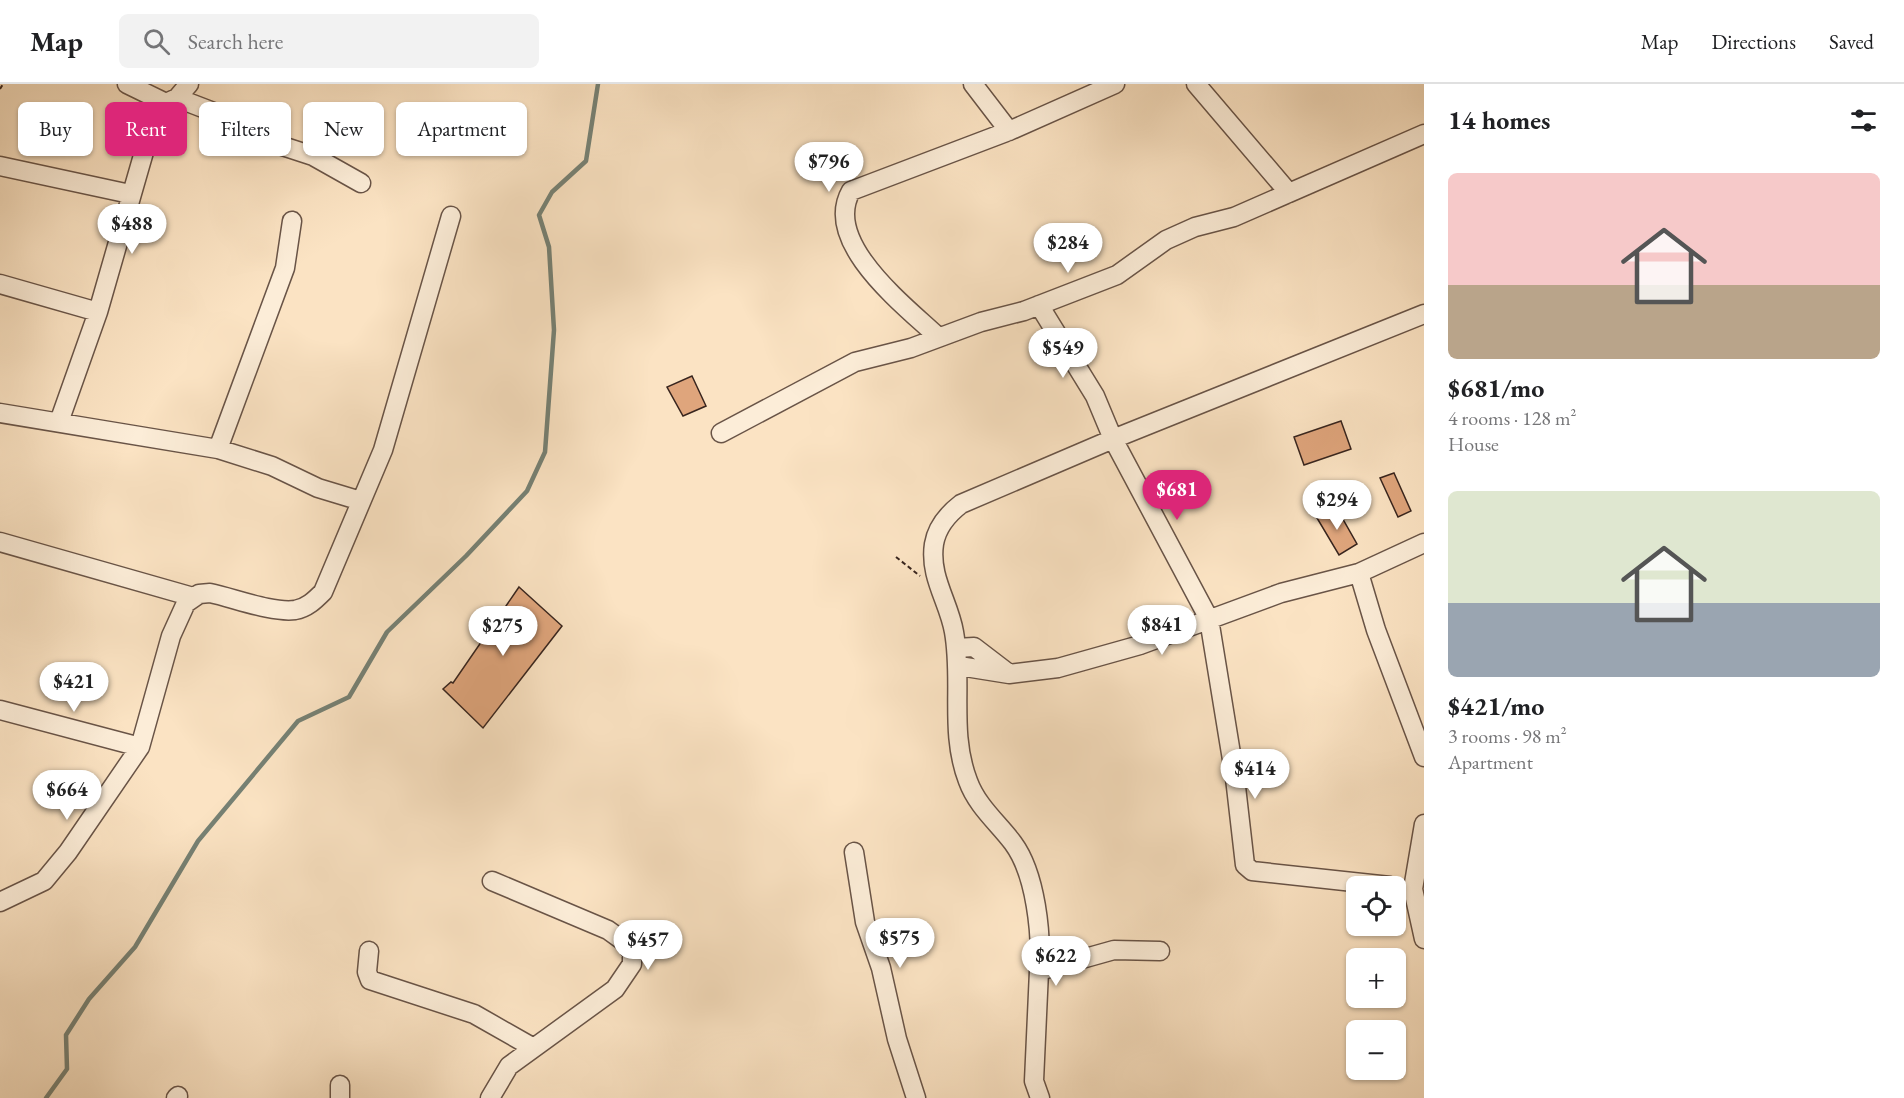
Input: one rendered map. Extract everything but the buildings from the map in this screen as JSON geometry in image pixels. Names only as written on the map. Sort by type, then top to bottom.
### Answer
[{"type":"street","points":[[127,84],[229,118],[264,140],[313,156],[361,183]]},
{"type":"street","points":[[59,422],[98,312],[130,194],[148,138],[171,100],[189,84]]},
{"type":"street","points":[[973,84],[1009,131]]},
{"type":"street","points":[[938,336],[883,285],[848,239],[844,218],[845,201],[851,191],[1009,131],[1115,84]]},
{"type":"street","points":[[1196,84],[1289,193]]},
{"type":"street","points":[[721,433],[855,362],[911,348],[938,336],[1039,305],[1117,275],[1166,240],[1195,227],[1234,217],[1424,134]]},
{"type":"street","points":[[0,166],[130,194]]},
{"type":"street","points":[[0,902],[44,880],[68,852],[140,747],[171,636],[186,603],[193,597],[210,593],[283,609],[306,606],[323,592],[383,450],[404,384],[450,216]]},
{"type":"street","points":[[218,449],[285,268],[292,222]]},
{"type":"street","points":[[0,284],[98,312]]},
{"type":"street","points":[[1039,305],[1095,396],[1113,439],[1209,619],[1245,865],[1252,871],[1346,881]]},
{"type":"street","points":[[1025,1098],[1037,1089],[1038,910],[1022,860],[1014,844],[976,798],[958,752],[956,702],[958,657],[954,629],[938,586],[934,543],[948,514],[961,504],[1113,439],[1424,314]]},
{"type":"street","points":[[0,413],[218,449],[272,466],[318,488],[361,501]]},
{"type":"street","points":[[0,542],[193,597]]},
{"type":"street","points":[[958,657],[1009,674],[1058,668],[1140,645],[1281,593],[1359,573],[1424,543]]},
{"type":"street","points":[[1359,573],[1376,630],[1424,757]]},
{"type":"street","points":[[0,710],[140,747]]},
{"type":"street","points":[[1406,882],[1424,824]]},
{"type":"street","points":[[854,852],[865,922],[882,968],[897,1039],[916,1098]]},
{"type":"street","points":[[490,1098],[509,1066],[532,1047],[615,989],[632,964],[632,953],[626,943],[608,930],[492,881]]},
{"type":"street","points":[[1406,893],[1424,939]]},
{"type":"street","points":[[1039,971],[1114,950],[1160,951]]},
{"type":"street","points":[[369,951],[367,972],[370,980],[474,1014],[532,1047]]},
{"type":"path","points":[[0,89],[3,84]]},
{"type":"path","points":[[896,557],[938,586]]},
{"type":"waterway","points":[[46,1098],[67,1069],[66,1035],[89,999],[135,947],[198,841],[298,721],[349,697],[387,632],[466,556],[527,491],[545,452],[554,330],[549,247],[539,215],[552,192],[586,161],[598,84]]}]
